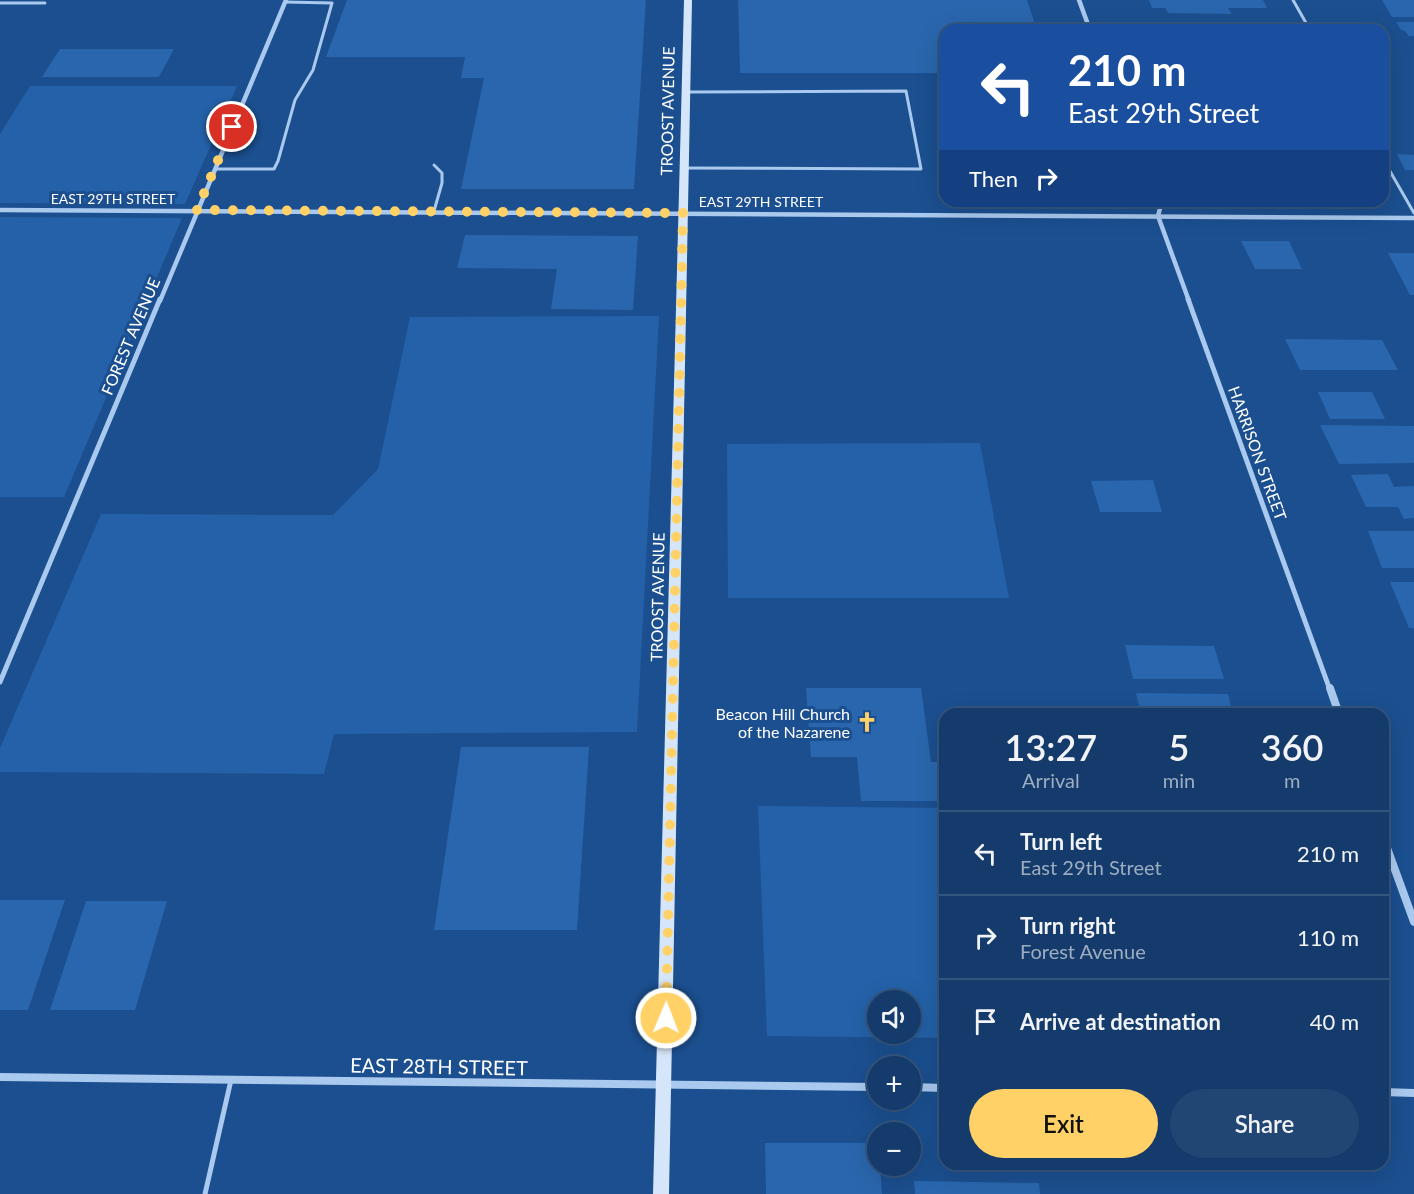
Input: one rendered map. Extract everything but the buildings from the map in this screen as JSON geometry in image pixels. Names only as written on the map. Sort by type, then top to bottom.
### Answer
[{"type":"main road","name":"TROOST AVENUE","points":[[661,1194],[688,0]]},
{"type":"street","points":[[1079,0],[1088,24]]},
{"type":"street","name":"FOREST AVENUE","points":[[0,682],[285,1]]},
{"type":"street","points":[[1158,216],[1160,207]]},
{"type":"street","name":"EAST 29TH STREET","points":[[0,210],[1414,218]]},
{"type":"street","name":"HARRISON STREET","points":[[1158,216],[1337,708]]},
{"type":"street","points":[[1389,853],[1414,922]]},
{"type":"street","name":"EAST 28TH STREET","points":[[0,1077],[867,1087]]},
{"type":"street","points":[[921,1087],[939,1088]]},
{"type":"street","points":[[1389,1092],[1414,1093]]},
{"type":"lane","points":[[1293,0],[1307,24]]},
{"type":"lane","points":[[215,169],[274,169],[278,161],[294,107],[307,76],[313,70],[332,3],[285,1]]},
{"type":"lane","points":[[0,3],[45,3]]},
{"type":"lane","points":[[684,168],[921,170],[906,91],[686,92]]},
{"type":"lane","points":[[434,165],[442,173],[443,179],[434,212]]},
{"type":"lane","points":[[1389,169],[1414,213]]},
{"type":"lane","points":[[205,1194],[231,1080]]},
{"type":"shaded area","points":[[30,86],[237,86],[185,204],[0,203],[0,134]]},
{"type":"shaded area","points":[[0,217],[182,218],[64,497],[0,497]]},
{"type":"shaded area","points":[[659,316],[637,732],[334,734],[324,774],[0,772],[0,748],[101,514],[333,515],[378,469],[410,317]]},
{"type":"shaded area","points":[[980,443],[1009,598],[728,598],[727,444]]},
{"type":"shaded area","points":[[758,806],[939,808],[939,1038],[921,1038],[921,990],[867,990],[867,1037],[767,1036]]},
{"type":"place","name":"Beacon Hill Church of the Nazarene","points":[[867,722]]},
{"type":"route","points":[[232,127],[197,210],[683,213],[666,1018]]}]
